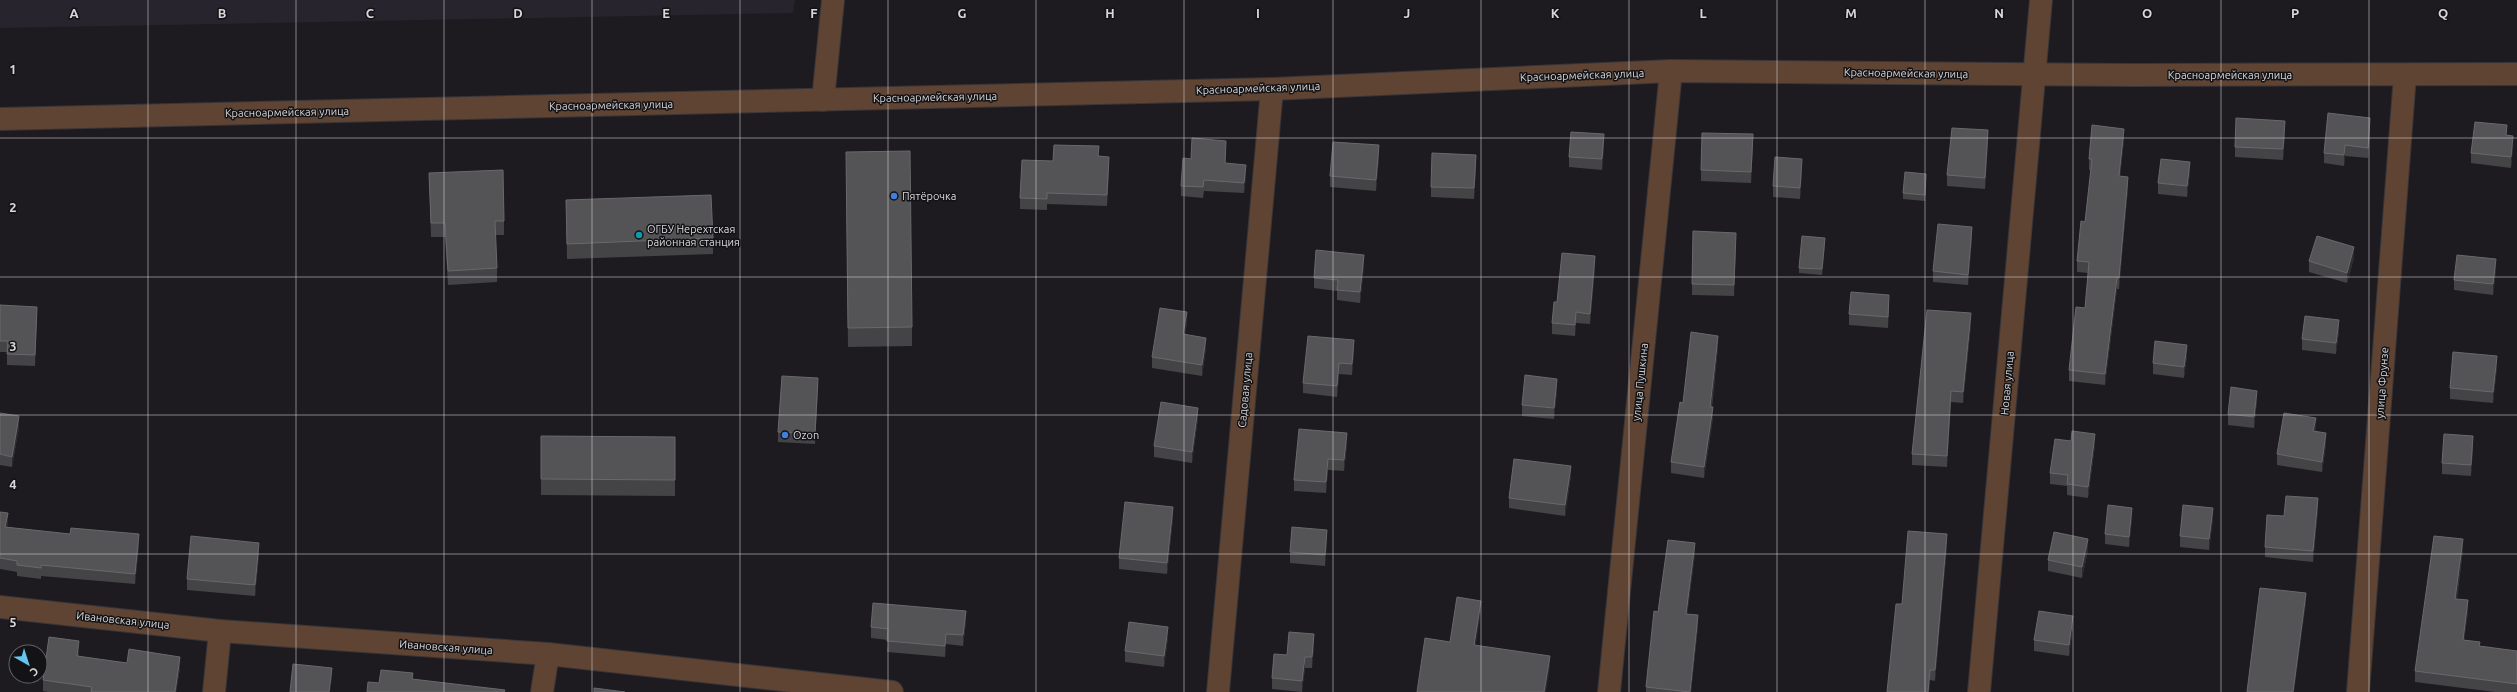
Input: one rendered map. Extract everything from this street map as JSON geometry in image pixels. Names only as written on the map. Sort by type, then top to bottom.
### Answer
[{"type":"street","points":[[822,100],[832,0]]},
{"type":"street","name":"Новая улица","points":[[1979,692],[2034,74],[2042,0]]},
{"type":"street","name":"Красноармейская улица","points":[[0,119],[1272,89],[1671,71],[2034,74],[2517,74]]},
{"type":"street","name":"улица Пушкина","points":[[1609,692],[1671,71]]},
{"type":"street","name":"улица Фрунзе","points":[[2358,692],[2405,74]]},
{"type":"street","name":"Садовая улица","points":[[1218,692],[1272,89]]},
{"type":"street","name":"Ивановская улица","points":[[0,607],[220,631],[548,654],[885,692]]},
{"type":"street","points":[[214,692],[220,631]]},
{"type":"street","points":[[542,692],[548,654]]},
{"type":"shaded area","points":[[0,0],[795,0],[793,13],[0,28]]},
{"type":"building","points":[[2328,113],[2370,118],[2368,148],[2345,145],[2344,155],[2324,153]]},
{"type":"building","points":[[2236,118],[2285,121],[2283,149],[2235,147]]},
{"type":"building","points":[[2475,122],[2507,125],[2506,135],[2513,136],[2511,157],[2471,153]]},
{"type":"building","points":[[2092,125],[2124,129],[2119,176],[2128,177],[2119,278],[2117,278],[2105,374],[2069,370],[2076,307],[2085,308],[2089,262],[2077,261],[2081,221],[2085,222],[2092,159],[2089,159]]},
{"type":"building","points":[[1952,128],[1988,130],[1985,178],[1947,175]]},
{"type":"building","points":[[1571,132],[1604,134],[1602,159],[1569,157]]},
{"type":"building","points":[[1702,133],[1753,134],[1751,172],[1701,170]]},
{"type":"building","points":[[1192,138],[1226,141],[1225,163],[1246,165],[1244,183],[1204,180],[1203,187],[1181,186],[1183,158],[1191,159]]},
{"type":"building","points":[[1333,142],[1379,145],[1376,180],[1330,176]]},
{"type":"building","points":[[1054,145],[1099,146],[1098,156],[1109,157],[1107,195],[1047,193],[1047,199],[1020,198],[1022,160],[1053,161]]},
{"type":"building","points":[[910,151],[912,327],[848,328],[846,152]]},
{"type":"building","points":[[1432,153],[1476,155],[1474,188],[1431,187]]},
{"type":"building","points":[[1775,157],[1802,159],[1800,188],[1773,186]]},
{"type":"building","points":[[2161,159],[2190,162],[2187,186],[2158,183]]},
{"type":"building","points":[[503,170],[504,221],[495,221],[497,268],[448,271],[445,223],[431,223],[429,173]]},
{"type":"building","points":[[1905,172],[1926,174],[1925,195],[1903,193]]},
{"type":"building","name":"ОГБУ Нерехтская районная станция","points":[[711,195],[713,238],[567,244],[566,200]]},
{"type":"building","points":[[1938,224],[1972,227],[1968,275],[1933,271]]},
{"type":"building","points":[[1693,231],[1736,233],[1734,285],[1692,284]]},
{"type":"building","points":[[1802,236],[1825,238],[1822,269],[1799,268]]},
{"type":"building","points":[[2317,236],[2354,247],[2347,273],[2309,261]]},
{"type":"building","points":[[1316,250],[1364,255],[1360,292],[1337,290],[1338,280],[1314,278]]},
{"type":"building","points":[[1562,253],[1595,256],[1590,314],[1576,312],[1575,325],[1552,323],[1554,302],[1557,302]]},
{"type":"building","points":[[2457,255],[2496,259],[2493,284],[2454,280]]},
{"type":"building","points":[[1851,292],[1889,295],[1888,317],[1849,314]]},
{"type":"building","points":[[0,305],[37,307],[35,355],[7,354],[8,341],[0,341]]},
{"type":"building","points":[[1160,308],[1187,312],[1183,334],[1206,338],[1202,365],[1152,357]]},
{"type":"building","points":[[1927,310],[1971,313],[1963,392],[1951,391],[1947,456],[1912,454]]},
{"type":"building","points":[[2305,316],[2339,320],[2336,343],[2302,339]]},
{"type":"building","points":[[1691,332],[1718,336],[1710,407],[1713,407],[1704,467],[1671,462],[1680,402],[1683,403]]},
{"type":"building","points":[[1308,336],[1354,340],[1352,364],[1339,363],[1337,386],[1303,383]]},
{"type":"building","points":[[2155,341],[2187,345],[2184,367],[2153,363]]},
{"type":"building","points":[[2453,352],[2497,356],[2493,392],[2450,388]]},
{"type":"building","points":[[1525,375],[1557,379],[1554,408],[1522,405]]},
{"type":"building","points":[[782,376],[818,378],[815,434],[778,432]]},
{"type":"building","points":[[2231,387],[2257,391],[2254,417],[2228,414]]},
{"type":"building","points":[[1161,402],[1198,408],[1192,452],[1154,446]]},
{"type":"building","points":[[0,413],[19,416],[12,457],[0,454]]},
{"type":"building","points":[[2284,413],[2316,418],[2313,431],[2326,433],[2322,462],[2277,454]]},
{"type":"building","points":[[1299,429],[1347,433],[1344,460],[1328,459],[1326,482],[1294,480]]},
{"type":"building","points":[[2072,431],[2095,434],[2088,487],[2067,484],[2068,475],[2050,473],[2055,439],[2071,441]]},
{"type":"building","points":[[2444,434],[2473,436],[2471,465],[2442,463]]},
{"type":"building","points":[[541,436],[675,437],[675,480],[541,479]]},
{"type":"building","points":[[1514,459],[1571,466],[1565,505],[1509,498]]},
{"type":"building","points":[[2286,496],[2318,498],[2313,551],[2265,547],[2267,515],[2284,516]]},
{"type":"building","points":[[1125,502],[1173,507],[1167,563],[1119,558]]},
{"type":"building","points":[[2108,505],[2132,508],[2129,537],[2105,534]]},
{"type":"building","points":[[2183,505],[2213,508],[2209,539],[2180,536]]},
{"type":"building","points":[[0,512],[8,513],[5,527],[70,534],[71,528],[139,534],[135,574],[41,565],[41,568],[17,565],[17,561],[0,558]]},
{"type":"building","points":[[1292,527],[1327,530],[1325,555],[1290,552]]},
{"type":"building","points":[[1908,531],[1947,534],[1935,670],[1930,670],[1928,692],[1887,692],[1896,604],[1902,604]]},
{"type":"building","points":[[2054,532],[2088,539],[2082,567],[2048,560]]},
{"type":"building","points":[[191,536],[259,543],[255,585],[187,579]]},
{"type":"building","points":[[2434,536],[2463,539],[2455,599],[2468,600],[2463,640],[2480,642],[2479,646],[2517,651],[2517,684],[2415,671]]},
{"type":"building","points":[[1668,540],[1695,543],[1686,614],[1698,615],[1690,692],[1646,687],[1654,611],[1658,612]]},
{"type":"building","points":[[2260,588],[2306,593],[2293,692],[2247,692]]},
{"type":"building","points":[[1457,597],[1481,601],[1474,645],[1550,656],[1544,692],[1417,692],[1425,638],[1450,642]]},
{"type":"building","points":[[873,603],[966,611],[963,635],[946,634],[945,646],[887,641],[888,629],[871,627]]},
{"type":"building","points":[[2039,611],[2073,616],[2069,645],[2034,640]]},
{"type":"building","points":[[1129,622],[1168,627],[1164,656],[1125,651]]},
{"type":"building","points":[[1289,632],[1314,634],[1312,657],[1305,657],[1302,681],[1272,678],[1274,654],[1287,655]]},
{"type":"building","points":[[49,637],[79,641],[77,656],[127,663],[129,649],[180,657],[175,692],[91,692],[92,687],[48,681]]},
{"type":"building","points":[[293,664],[332,668],[329,692],[290,692]]},
{"type":"building","points":[[381,670],[413,673],[412,679],[505,690],[504,692],[367,692],[368,682],[379,683]]},
{"type":"building","points":[[594,688],[625,692],[594,692]]},
{"type":"place","name":"Пятёрочка","points":[[894,196]]},
{"type":"place","name":"ОГБУ Нерехтская районная станция","points":[[639,235]]},
{"type":"place","name":"Ozon","points":[[785,435]]}]
